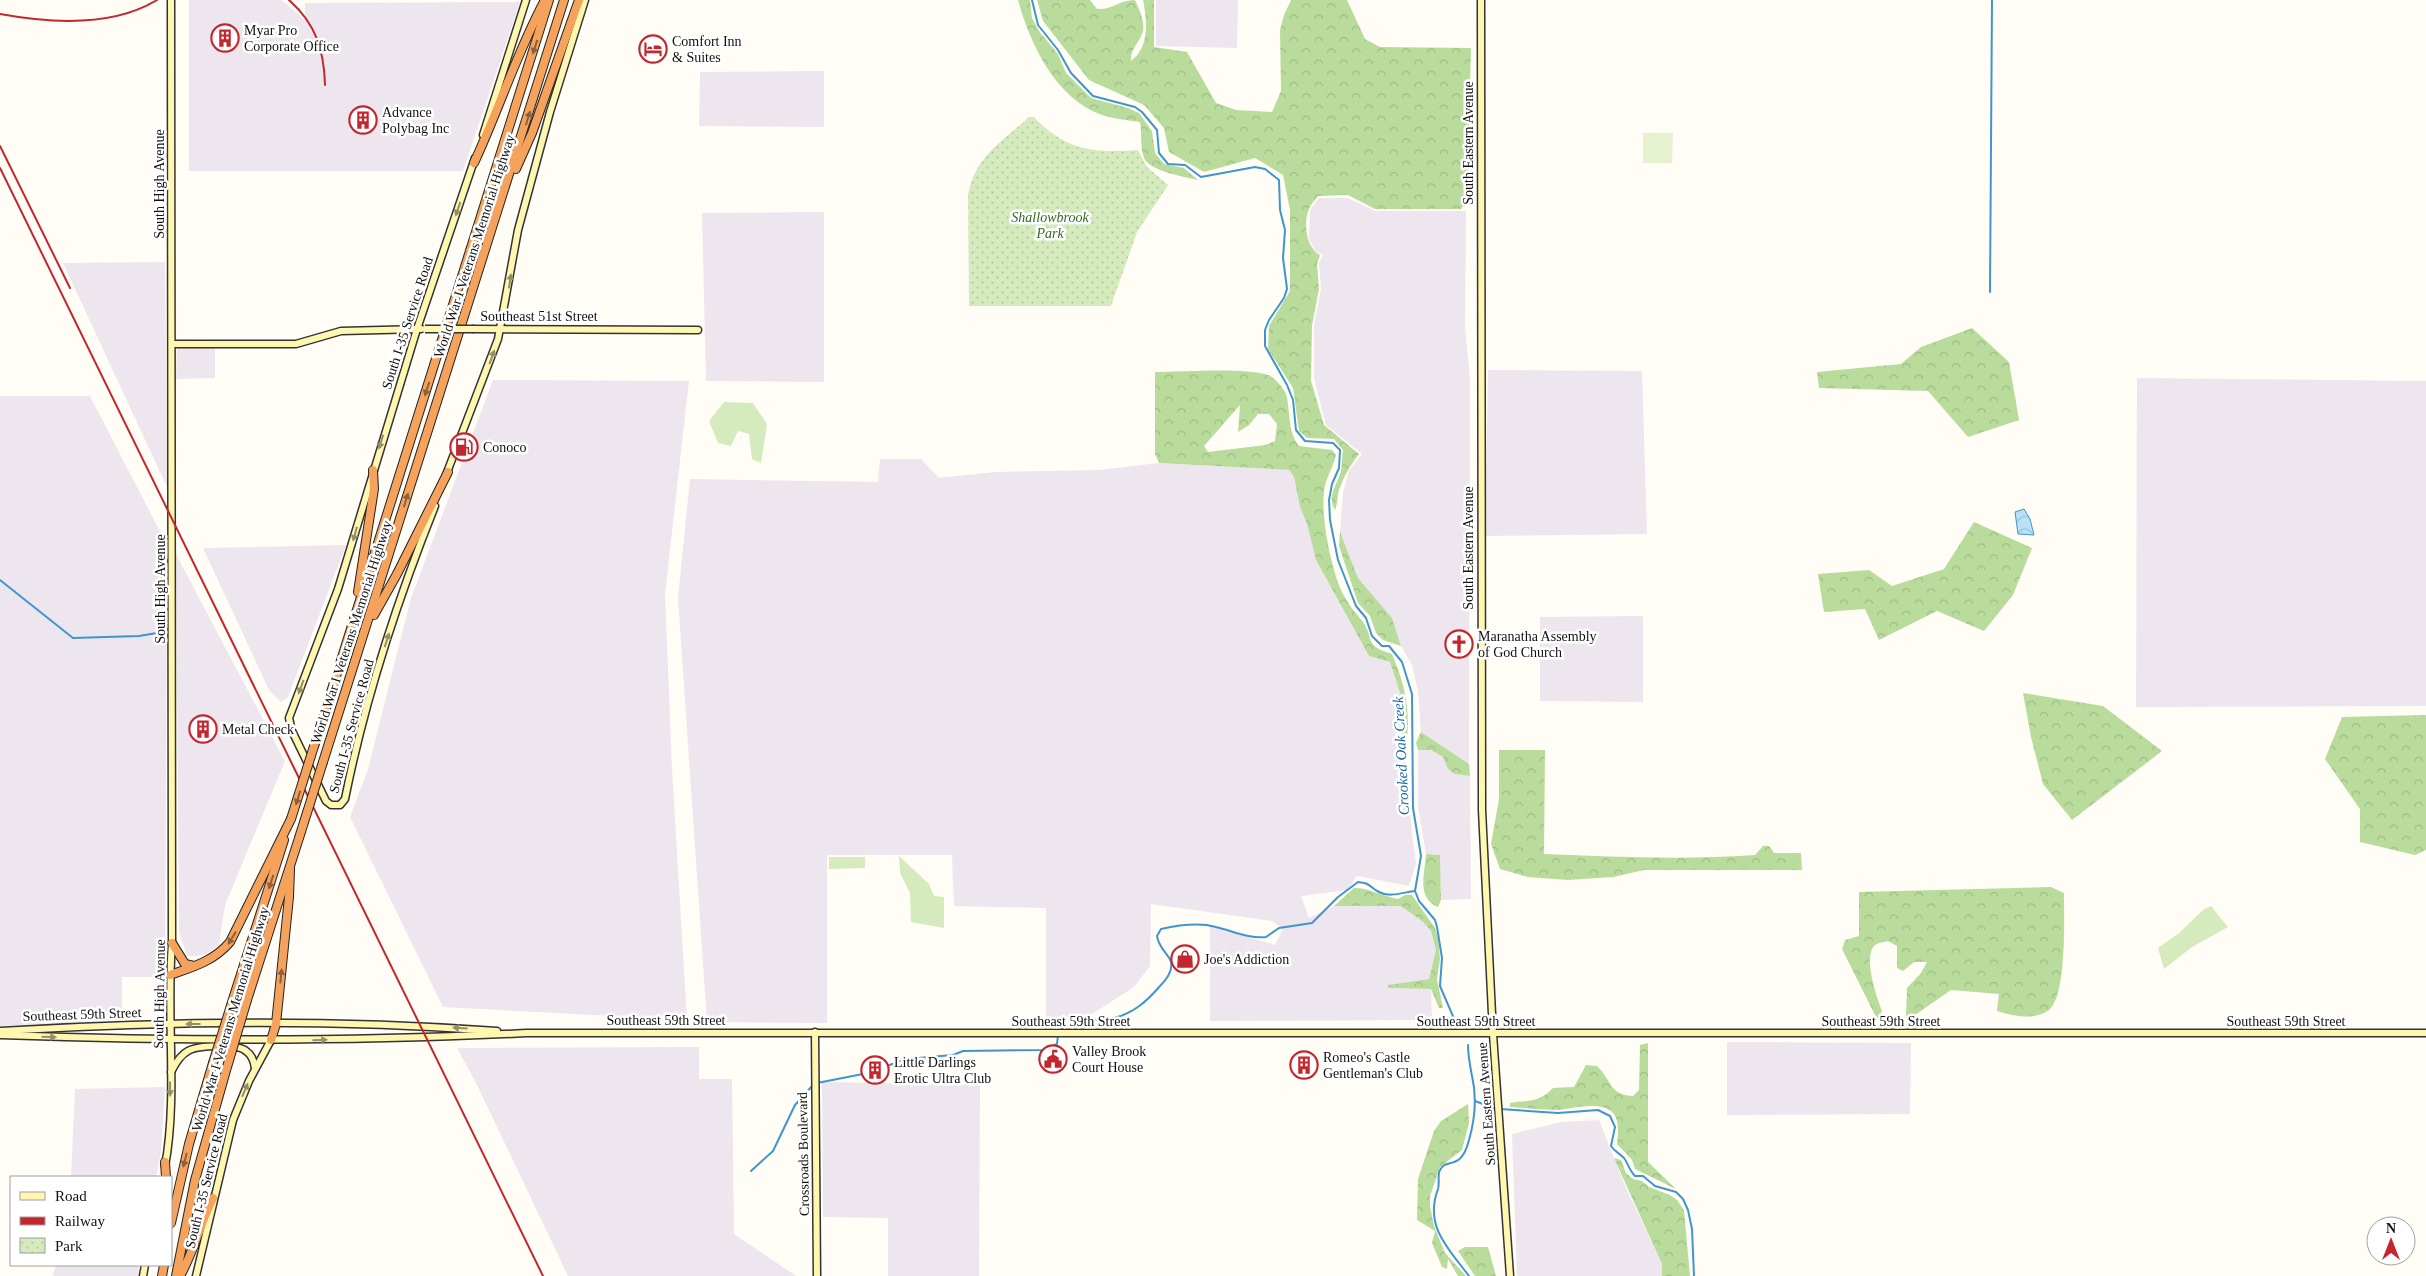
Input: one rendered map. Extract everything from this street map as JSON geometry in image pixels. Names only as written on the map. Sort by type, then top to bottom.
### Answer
[{"type":"highway","points":[[474,163],[494,120],[530,28],[545,0]]},
{"type":"highway","name":"World War I Veterans Memorial Highway","points":[[172,1218],[189,1144],[213,1063],[550,0]]},
{"type":"highway","name":"World War I Veterans Memorial Highway","points":[[176,1276],[195,1180],[227,1067],[564,0]]},
{"type":"highway","points":[[502,198],[532,133],[579,0]]},
{"type":"highway","points":[[355,617],[374,489],[373,470]]},
{"type":"highway","points":[[366,630],[397,574],[448,472]]},
{"type":"highway","points":[[170,975],[216,956],[230,942],[291,819]]},
{"type":"highway","points":[[271,1040],[276,1024],[289,898],[290,868]]},
{"type":"highway","points":[[172,943],[185,964],[195,966]]},
{"type":"highway","points":[[166,1162],[166,1176]]},
{"type":"highway","points":[[180,1276],[190,1258],[204,1215],[213,1198]]},
{"type":"main road","name":"South High Avenue","points":[[162,1176],[166,1162],[169,1127],[172,943],[171,0]]},
{"type":"main road","name":"South I-35 Service Road","points":[[526,0],[474,163],[417,329],[338,590],[289,718],[292,731],[326,800],[334,806],[342,804],[345,799],[385,646],[416,553],[501,329],[520,222],[550,112],[585,0]]},
{"type":"main road","name":"South Eastern Avenue","points":[[1480,0],[1482,810],[1493,1034],[1510,1276]]},
{"type":"main road","name":"Southeast 51st Street","points":[[172,344],[296,344],[341,331],[417,329],[698,330]]},
{"type":"main road","name":"Southeast 59th Street","points":[[0,1031],[88,1025],[276,1024],[447,1027],[526,1033]]},
{"type":"main road","name":"Southeast 59th Street","points":[[0,1035],[170,1040],[271,1040],[448,1037],[526,1033],[815,1032],[1493,1034],[2426,1033]]},
{"type":"main road","name":"Crossroads Boulevard","points":[[815,1032],[816,1276]]},
{"type":"main road","name":"South I-35 Service Road","points":[[196,1276],[233,1120],[255,1069],[271,1040]]},
{"type":"main road","points":[[170,1073],[185,1052],[190,1049],[207,1047],[240,1047],[254,1061],[255,1069]]},
{"type":"shaded area","points":[[189,0],[282,0],[305,20],[305,3],[520,2],[463,171],[189,171]]},
{"type":"shaded area","points":[[1156,0],[1238,0],[1237,48],[1156,46]]},
{"type":"shaded area","points":[[824,71],[824,127],[699,126],[700,72]]},
{"type":"shaded area","points":[[1319,198],[1348,198],[1375,211],[1466,211],[1465,327],[1470,379],[1469,764],[1421,732],[1418,691],[1412,665],[1401,646],[1392,618],[1358,578],[1340,532],[1343,493],[1349,471],[1362,454],[1326,425],[1314,378],[1314,325],[1321,289],[1319,263],[1323,255],[1315,251],[1309,238],[1310,210]]},
{"type":"shaded area","points":[[824,212],[824,382],[706,381],[702,213]]},
{"type":"shaded area","points":[[165,262],[167,487],[63,263]]},
{"type":"shaded area","points":[[215,346],[215,378],[176,379],[177,347]]},
{"type":"shaded area","points":[[1488,370],[1642,371],[1647,534],[1485,536]]},
{"type":"shaded area","points":[[2137,378],[2426,381],[2426,706],[2136,707]]},
{"type":"shaded area","points":[[493,380],[689,381],[665,594],[672,769],[687,1020],[443,1007],[350,817],[368,769],[411,598]]},
{"type":"shaded area","points":[[0,396],[90,396],[167,545],[165,977],[122,977],[122,1020],[0,1026]]},
{"type":"shaded area","points":[[880,459],[921,459],[939,478],[995,472],[1099,470],[1159,463],[1289,470],[1294,477],[1300,507],[1307,524],[1316,560],[1369,656],[1390,662],[1401,696],[1404,768],[1416,864],[1409,886],[1357,876],[1348,890],[1301,896],[1309,918],[1334,906],[1389,905],[1401,906],[1423,922],[1431,931],[1436,950],[1429,979],[1389,985],[1388,988],[1431,989],[1432,1020],[1210,1021],[1210,926],[1275,945],[1283,929],[1272,921],[1151,904],[1150,966],[1134,987],[1089,1016],[1046,1018],[1046,908],[954,906],[952,855],[827,855],[827,1023],[707,1022],[678,598],[690,479],[878,482]]},
{"type":"shaded area","points":[[346,545],[288,697],[281,702],[269,690],[203,548]]},
{"type":"shaded area","points":[[176,554],[285,761],[225,905],[219,945],[206,954],[196,956],[187,956],[179,932]]},
{"type":"shaded area","points":[[1643,616],[1643,702],[1540,701],[1540,617]]},
{"type":"shaded area","points":[[1418,750],[1431,750],[1443,757],[1455,774],[1470,776],[1471,899],[1441,900],[1440,855],[1426,854],[1418,807]]},
{"type":"shaded area","points":[[1727,1042],[1911,1043],[1910,1114],[1727,1115]]},
{"type":"shaded area","points":[[699,1047],[699,1079],[732,1079],[734,1234],[796,1276],[568,1276],[477,1085],[457,1048]]},
{"type":"shaded area","points":[[822,1083],[980,1085],[979,1276],[888,1276],[888,1218],[823,1217]]},
{"type":"shaded area","points":[[165,1087],[161,1151],[156,1176],[71,1176],[75,1089]]},
{"type":"shaded area","points":[[1599,1120],[1626,1188],[1662,1264],[1662,1276],[1517,1276],[1512,1134],[1561,1122]]},
{"type":"shaded area","points":[[56,1266],[139,1266],[138,1276],[53,1276]]},
{"type":"green space","points":[[1018,0],[1030,0],[1032,18],[1039,31],[1058,54],[1066,73],[1091,98],[1139,113],[1152,131],[1155,153],[1164,164],[1184,168],[1198,180],[1168,173],[1147,163],[1142,150],[1140,122],[1102,115],[1086,107],[1058,83],[1038,52]]},
{"type":"green space","points":[[1037,0],[1090,0],[1097,9],[1103,9],[1129,0],[1135,0],[1141,15],[1143,31],[1132,53],[1131,61],[1141,48],[1146,33],[1143,0],[1154,0],[1154,47],[1187,52],[1216,103],[1236,110],[1272,112],[1281,91],[1280,30],[1291,0],[1347,0],[1365,39],[1380,47],[1471,48],[1467,197],[1470,196],[1461,209],[1375,209],[1348,195],[1318,196],[1310,206],[1307,215],[1307,235],[1315,252],[1320,255],[1317,264],[1319,289],[1312,325],[1311,381],[1324,425],[1359,454],[1343,480],[1335,510],[1332,495],[1340,476],[1343,450],[1334,439],[1307,438],[1299,431],[1293,388],[1268,349],[1269,326],[1290,291],[1290,210],[1283,175],[1255,158],[1204,172],[1169,152],[1164,128],[1144,105],[1089,80],[1043,21]]},
{"type":"green space","name":"Shallowbrook Park","points":[[1029,117],[1034,117],[1058,137],[1082,147],[1108,151],[1138,150],[1147,167],[1168,185],[1137,232],[1111,306],[969,306],[968,195],[971,182],[983,160],[991,151]]},
{"type":"green space","points":[[1643,133],[1673,133],[1672,163],[1643,163]]},
{"type":"green space","points":[[1972,328],[2009,362],[2019,420],[1968,437],[1928,391],[1819,388],[1817,372],[1901,364],[1921,347]]},
{"type":"green space","points":[[1244,371],[1268,375],[1281,386],[1288,401],[1291,428],[1299,446],[1332,450],[1336,455],[1326,483],[1323,503],[1330,556],[1337,580],[1346,599],[1367,628],[1373,645],[1392,654],[1403,684],[1408,723],[1404,768],[1401,696],[1390,662],[1369,656],[1316,560],[1307,524],[1300,507],[1294,477],[1289,470],[1159,463],[1155,454],[1155,372]],"holes":[[[1240,405],[1238,432],[1249,425],[1258,414],[1269,414],[1277,424],[1275,441],[1265,445],[1208,452],[1204,446]]]},
{"type":"green space","points":[[724,402],[753,403],[767,424],[761,463],[752,459],[749,434],[738,431],[731,446],[718,443],[709,421]]},
{"type":"green space","points":[[1974,522],[2032,548],[2013,595],[1984,631],[1937,611],[1879,640],[1865,609],[1824,612],[1818,574],[1869,570],[1892,586],[1944,569]]},
{"type":"green space","points":[[1340,532],[1358,578],[1392,618],[1401,646],[1383,640],[1376,633],[1370,616],[1358,603],[1339,546]]},
{"type":"green space","points":[[2023,693],[2103,706],[2162,751],[2072,820],[2043,784],[2031,737]]},
{"type":"green space","points":[[2426,715],[2426,850],[2415,855],[2360,842],[2360,809],[2325,759],[2342,717]]},
{"type":"green space","points":[[1421,732],[1469,764],[1470,776],[1455,774],[1448,769],[1443,757],[1431,750],[1418,750],[1416,743]]},
{"type":"green space","points":[[1499,750],[1545,750],[1544,854],[1650,858],[1729,857],[1755,855],[1763,846],[1769,846],[1774,853],[1801,853],[1802,870],[1644,870],[1613,877],[1568,880],[1528,877],[1500,869],[1491,844],[1499,799]]},
{"type":"green space","points":[[1426,854],[1440,855],[1441,900],[1438,907],[1431,903],[1424,891]]},
{"type":"green space","points":[[899,856],[929,884],[934,896],[944,897],[944,928],[911,922],[910,893],[900,873]]},
{"type":"green space","points":[[829,857],[865,857],[865,868],[829,869]]},
{"type":"green space","points":[[2051,887],[2064,893],[2064,937],[2059,989],[2055,1002],[2049,1010],[2037,1016],[2010,1014],[1997,1011],[1999,994],[1951,990],[1915,1015],[1906,1016],[1907,988],[1921,973],[1927,962],[1914,962],[1903,971],[1897,968],[1897,946],[1888,941],[1874,946],[1870,959],[1872,978],[1882,1011],[1878,1021],[1842,949],[1845,940],[1859,936],[1859,892]]},
{"type":"green space","points":[[1354,888],[1365,889],[1398,899],[1405,895],[1412,895],[1435,928],[1438,938],[1440,959],[1437,979],[1443,1008],[1439,1008],[1431,989],[1388,988],[1388,985],[1429,979],[1436,950],[1431,931],[1423,922],[1401,906],[1334,906]]},
{"type":"green space","points":[[2211,906],[2228,927],[2192,947],[2164,969],[2158,948],[2179,933],[2203,910]]},
{"type":"green space","points":[[1648,1043],[1648,1162],[1676,1189],[1635,1169],[1632,1160],[1617,1144],[1618,1126],[1616,1118],[1611,1111],[1605,1108],[1584,1106],[1557,1110],[1510,1107],[1510,1103],[1538,1099],[1553,1088],[1574,1087],[1586,1065],[1597,1066],[1615,1090],[1625,1095],[1633,1096],[1639,1090],[1640,1045]]},
{"type":"green space","points":[[1468,1104],[1469,1123],[1462,1150],[1440,1167],[1430,1196],[1434,1226],[1445,1253],[1466,1276],[1458,1276],[1448,1259],[1447,1269],[1442,1267],[1432,1243],[1435,1231],[1417,1220],[1418,1179],[1434,1131],[1441,1121]]},
{"type":"green space","points":[[1614,1158],[1621,1160],[1626,1173],[1633,1179],[1642,1181],[1649,1187],[1670,1195],[1677,1200],[1684,1210],[1690,1276],[1662,1276],[1662,1264]]},
{"type":"green space","points":[[1465,1247],[1488,1247],[1496,1276],[1475,1276],[1458,1251]]},
{"type":"water","points":[[2024,509],[2030,519],[2034,535],[2018,534],[2015,512]]},
{"type":"waterway","name":"Crooked Oak Creek","points":[[1032,0],[1038,25],[1058,50],[1071,73],[1093,96],[1135,107],[1142,112],[1157,130],[1159,153],[1168,164],[1185,165],[1201,177],[1255,167],[1265,169],[1279,180],[1280,210],[1285,230],[1283,258],[1287,289],[1284,298],[1269,320],[1265,330],[1265,346],[1287,385],[1293,400],[1296,430],[1305,441],[1333,443],[1340,450],[1339,468],[1332,484],[1329,500],[1330,520],[1338,560],[1356,606],[1366,618],[1372,636],[1382,646],[1389,646],[1402,662],[1412,694],[1413,808],[1421,856],[1415,891],[1419,901],[1435,920],[1442,958],[1440,986],[1455,1021]]},
{"type":"waterway","points":[[1990,292],[1992,0]]},
{"type":"waterway","points":[[0,580],[73,638],[139,636],[157,633]]},
{"type":"waterway","points":[[1060,1031],[1078,1021],[1121,1016],[1134,1010],[1150,997],[1165,981],[1171,969],[1170,959],[1158,940],[1157,936],[1161,929],[1195,924],[1216,927],[1247,936],[1266,937],[1279,928],[1312,923],[1338,897],[1358,882],[1365,883],[1379,892],[1388,895],[1415,891]]},
{"type":"waterway","points":[[817,1083],[868,1073],[906,1059],[953,1055],[963,1051],[1045,1050],[1057,1044],[1058,1035]]},
{"type":"waterway","name":"Crooked Oak Creek","points":[[1468,1045],[1474,1084],[1475,1108],[1473,1124],[1466,1150],[1462,1156],[1458,1160],[1443,1166],[1439,1172],[1439,1187],[1434,1202],[1434,1214],[1440,1236],[1469,1276]]},
{"type":"waterway","points":[[751,1171],[773,1151],[795,1105],[813,1085]]},
{"type":"waterway","points":[[1475,1101],[1496,1109]]},
{"type":"waterway","points":[[1500,1109],[1558,1113],[1598,1110],[1610,1116],[1615,1127],[1611,1146],[1624,1158],[1633,1174],[1635,1176],[1643,1176],[1655,1186],[1676,1192],[1683,1199],[1688,1210],[1692,1229],[1694,1276]]},
{"type":"railway","points":[[0,14],[60,21],[101,19],[140,9],[157,0]]},
{"type":"railway","points":[[289,0],[306,18],[317,38],[323,60],[325,85]]},
{"type":"railway","points":[[0,146],[70,288]]},
{"type":"railway","points":[[0,168],[543,1276]]},
{"type":"place","name":"Myar Pro Corporate Office","points":[[225,38]]},
{"type":"place","name":"Comfort Inn & Suites","points":[[653,49]]},
{"type":"place","name":"Advance Polybag Inc","points":[[363,120]]},
{"type":"place","name":"Conoco","points":[[464,447]]},
{"type":"place","name":"Maranatha Assembly of God Church","points":[[1459,644]]},
{"type":"place","name":"Metal Check","points":[[203,729]]},
{"type":"place","name":"Joe's Addiction","points":[[1185,959]]},
{"type":"place","name":"Valley Brook Court House","points":[[1053,1059]]},
{"type":"place","name":"Romeo's Castle Gentleman's Club","points":[[1304,1065]]},
{"type":"place","name":"Little Darlings Erotic Ultra Club","points":[[875,1070]]}]
